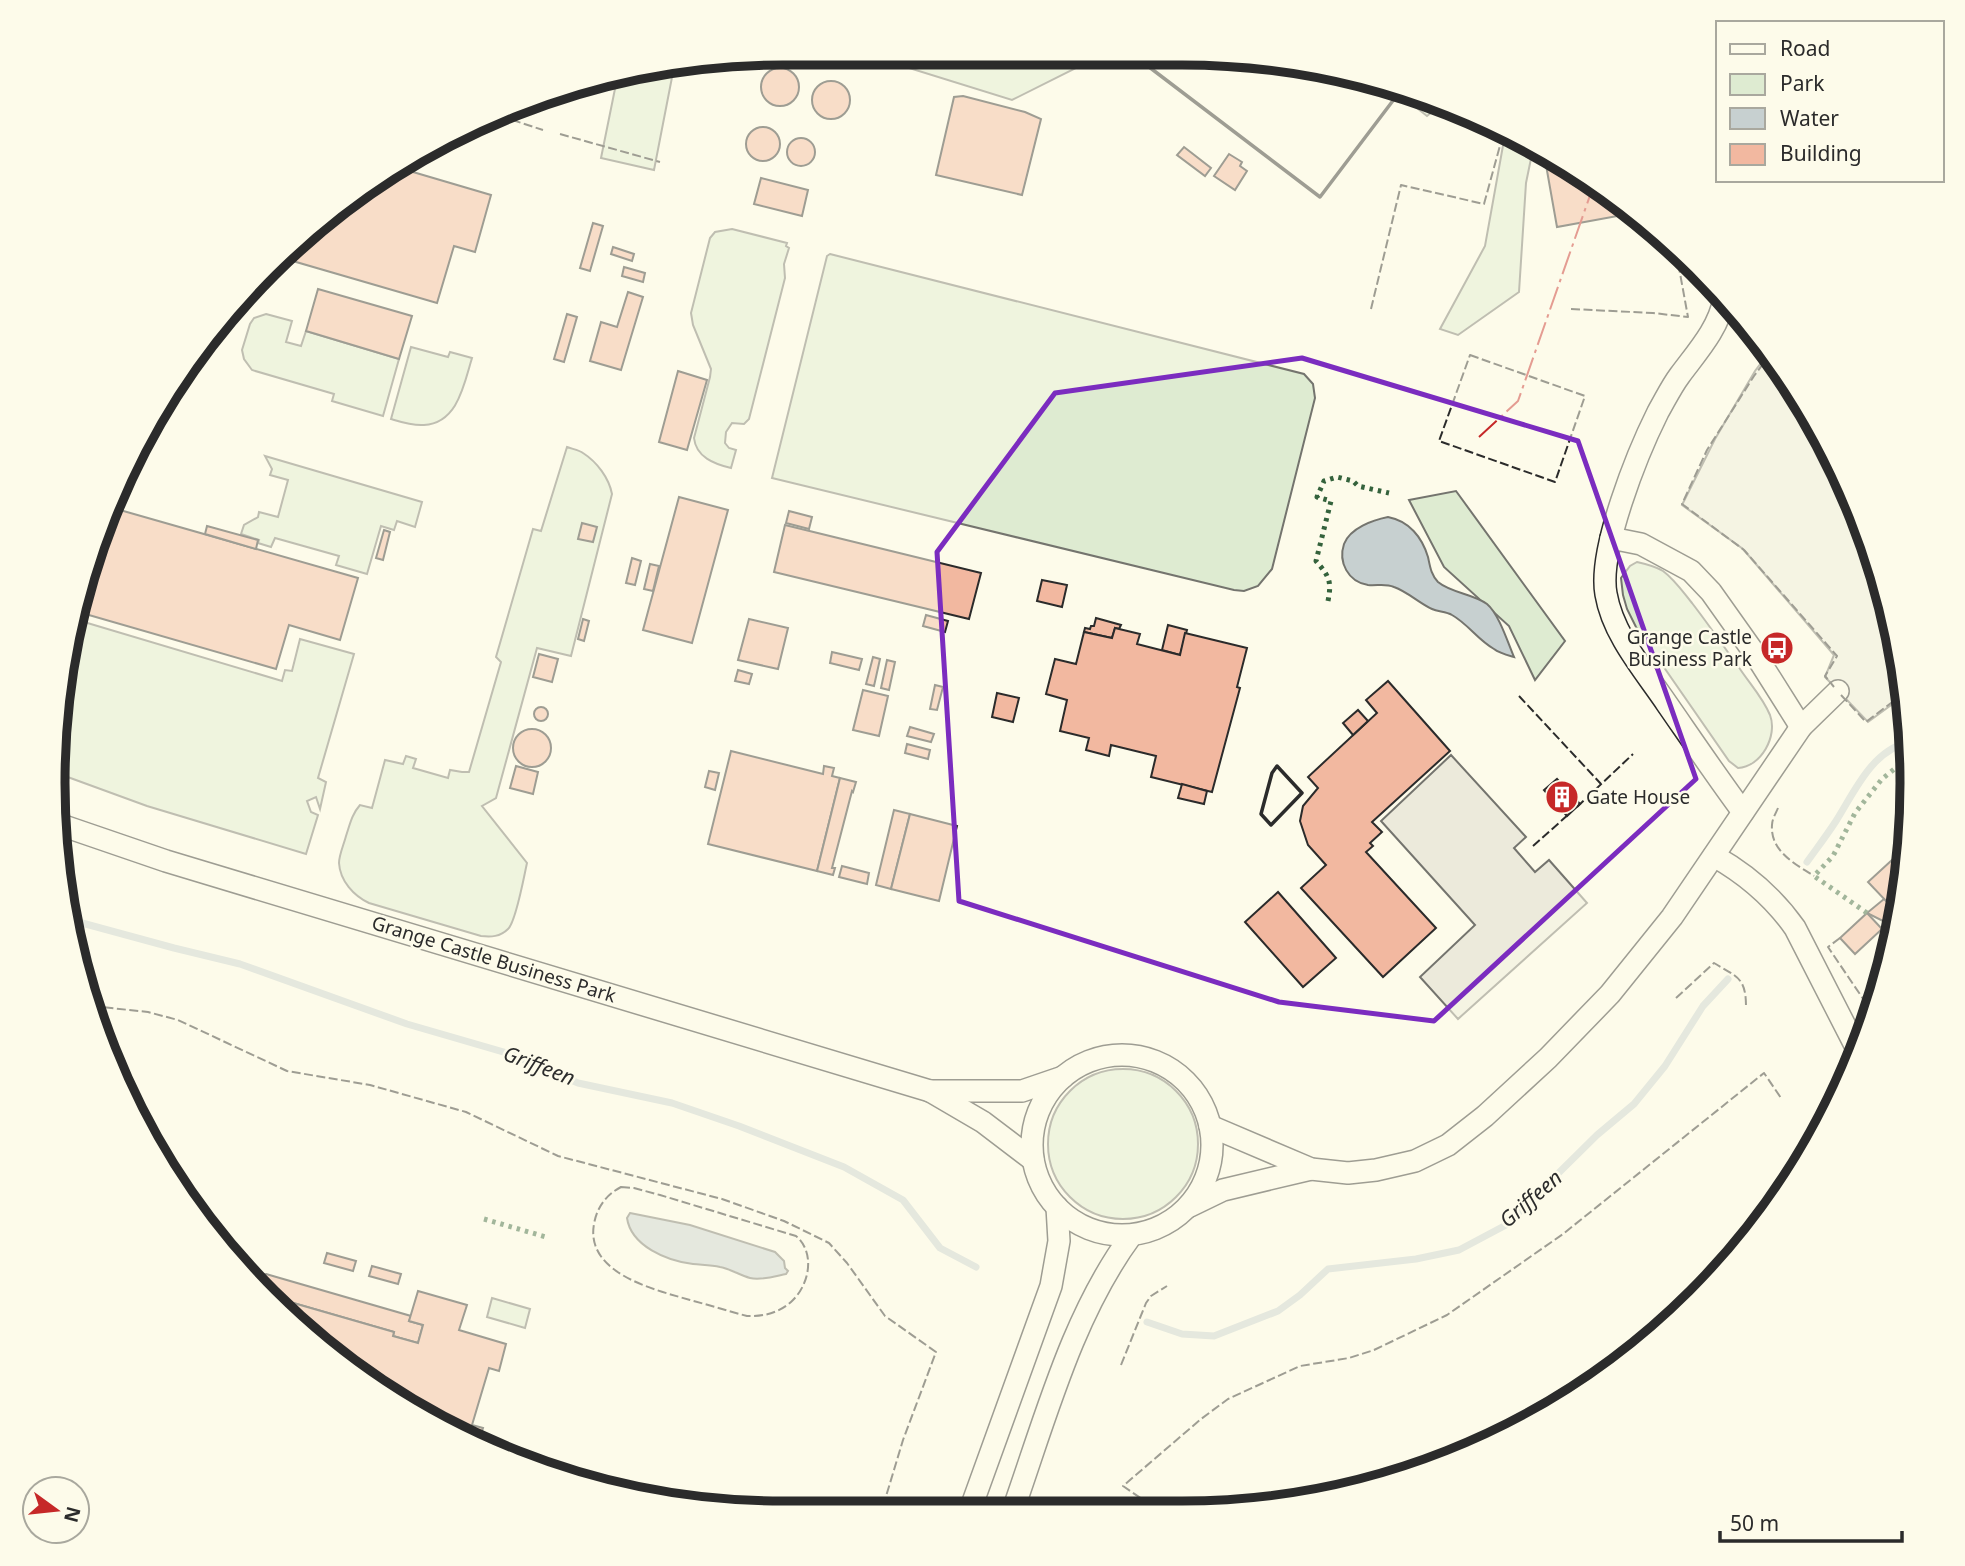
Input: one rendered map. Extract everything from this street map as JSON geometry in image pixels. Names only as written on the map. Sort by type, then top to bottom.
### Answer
[{"type":"street","points":[[1722,309],[1714,328],[1677,378],[1657,415],[1620,506],[1611,538],[1605,592],[1614,623],[1623,640],[1743,812]]},
{"type":"street","points":[[1611,538],[1641,544],[1691,571],[1711,592],[1741,634],[1801,727]]},
{"type":"street","points":[[1210,1126],[1311,1168],[1348,1173],[1376,1170],[1415,1160],[1448,1145],[1485,1116],[1548,1058],[1610,994],[1672,917],[1801,727],[1838,691]]},
{"type":"street","name":"Grange Castle Business Park","points":[[66,827],[179,865],[930,1091],[984,1122],[1033,1160]]},
{"type":"street","points":[[1714,856],[1748,879],[1783,911],[1795,928],[1852,1040]]},
{"type":"street","points":[[1186,1208],[1203,1184],[1211,1156],[1210,1126],[1201,1101],[1185,1080],[1163,1065],[1137,1056],[1111,1056],[1085,1063],[1063,1077],[1045,1098],[1035,1123],[1033,1160],[1040,1182],[1057,1207],[1075,1222],[1097,1232],[1131,1236],[1162,1226],[1186,1208],[1223,1190],[1311,1168]]},
{"type":"street","name":"Grange Castle Business Park","points":[[930,1091],[1022,1091],[1063,1077]]},
{"type":"street","points":[[973,1501],[1051,1286],[1059,1241],[1057,1207]]},
{"type":"street","points":[[1016,1501],[1074,1338],[1108,1269],[1131,1236]]},
{"type":"highlighted area","points":[[1302,358],[1578,441],[1696,779],[1434,1021],[1279,1002],[959,901],[937,552],[1055,393]]},
{"type":"green space","points":[[900,65],[1082,65],[1012,100]]},
{"type":"green space","points":[[673,74],[654,170],[601,158],[616,85]]},
{"type":"green space","points":[[1409,102],[1434,111],[1427,116]]},
{"type":"green space","points":[[1504,141],[1532,156],[1526,183],[1519,292],[1458,335],[1440,329],[1485,246]]},
{"type":"green space","points":[[732,229],[787,243],[789,248],[784,264],[785,278],[749,419],[744,424],[732,423],[726,432],[725,443],[736,450],[731,468],[707,459],[695,445],[694,438],[711,369],[693,325],[691,313],[710,238],[715,232]]},
{"type":"green space","points":[[830,254],[1304,374],[1313,384],[1315,398],[1272,569],[1258,586],[1244,591],[1234,590],[772,478],[827,256]]},
{"type":"green space","points":[[266,314],[292,321],[286,342],[301,346],[306,331],[399,359],[383,416],[332,401],[334,394],[252,370],[244,359],[242,350],[254,318]]},
{"type":"green space","points":[[411,347],[448,357],[450,352],[472,358],[458,400],[445,417],[435,423],[416,425],[391,419]]},
{"type":"green space","points":[[567,447],[581,452],[593,461],[605,476],[612,494],[571,656],[537,648],[496,798],[482,806],[527,863],[511,925],[499,935],[481,936],[369,903],[349,887],[340,870],[340,857],[353,816],[360,805],[372,808],[385,760],[403,764],[406,756],[416,759],[413,768],[448,778],[450,770],[469,772],[501,662],[496,657],[533,529],[541,531]]},
{"type":"green space","points":[[265,456],[422,502],[415,527],[397,521],[394,530],[381,526],[367,574],[336,565],[339,556],[275,538],[271,547],[258,543],[259,540],[241,534],[244,525],[258,517],[259,512],[278,517],[288,480],[270,475],[272,469]]},
{"type":"green space","points":[[1456,491],[1565,641],[1535,680],[1509,626],[1444,567],[1409,500]]},
{"type":"green space","points":[[1637,562],[1660,569],[1675,582],[1764,703],[1770,715],[1772,732],[1766,749],[1754,762],[1738,768],[1729,761],[1636,627],[1627,609],[1621,578],[1630,566]]},
{"type":"green space","points":[[84,622],[282,681],[285,670],[292,671],[300,639],[354,654],[318,778],[326,782],[320,809],[316,797],[307,801],[311,812],[318,815],[306,854],[147,806],[65,776],[71,689]]},
{"type":"green space","points":[[1123,1069],[1152,1075],[1176,1091],[1192,1115],[1198,1144],[1192,1173],[1176,1197],[1152,1213],[1123,1219],[1094,1213],[1070,1197],[1054,1173],[1048,1144],[1054,1115],[1070,1091],[1094,1075]]},
{"type":"green space","points":[[492,1298],[530,1309],[525,1328],[487,1317]]},
{"type":"shaded area","points":[[1763,361],[1804,424],[1846,508],[1862,552],[1876,597],[1895,703],[1868,722],[1825,677],[1834,655],[1743,549],[1682,505],[1715,439]]},
{"type":"shaded area","points":[[1451,755],[1526,837],[1514,848],[1535,872],[1549,860],[1587,903],[1458,1019],[1420,977],[1475,925],[1381,821]]},
{"type":"water","points":[[1388,517],[1408,526],[1418,537],[1438,582],[1487,604],[1499,621],[1514,657],[1488,645],[1450,614],[1432,609],[1394,587],[1368,585],[1350,575],[1342,558],[1347,538],[1363,526]]},
{"type":"water","points":[[630,1213],[690,1225],[775,1252],[784,1261],[788,1271],[786,1274],[754,1279],[724,1268],[662,1256],[635,1237],[627,1218]]},
{"type":"building","points":[[780,68],[793,74],[799,87],[793,100],[780,106],[767,100],[761,87],[767,74]]},
{"type":"building","points":[[831,81],[844,87],[850,100],[844,113],[831,119],[818,113],[812,100],[818,87]]},
{"type":"building","points":[[963,96],[1025,112],[1041,119],[1022,195],[936,175],[954,97]]},
{"type":"building","points":[[763,127],[775,132],[780,144],[775,156],[763,161],[751,156],[746,144],[751,132]]},
{"type":"building","points":[[801,138],[811,142],[815,152],[811,162],[801,166],[791,162],[787,152],[791,142]]},
{"type":"building","points":[[1184,147],[1211,168],[1205,176],[1177,155]]},
{"type":"building","points":[[1229,154],[1242,162],[1240,166],[1247,171],[1235,190],[1214,176]]},
{"type":"building","points":[[1546,165],[1581,186],[1622,215],[1557,227]]},
{"type":"building","points":[[409,171],[491,195],[475,252],[454,246],[437,303],[291,260],[346,213]]},
{"type":"building","points":[[761,178],[808,190],[802,216],[754,204]]},
{"type":"building","points":[[593,223],[603,226],[590,271],[580,268]]},
{"type":"building","points":[[613,247],[634,254],[632,261],[611,254]]},
{"type":"building","points":[[624,267],[645,273],[643,282],[622,276]]},
{"type":"building","points":[[318,289],[412,316],[399,359],[306,331]]},
{"type":"building","points":[[628,292],[643,297],[621,370],[590,361],[601,322],[617,327]]},
{"type":"building","points":[[567,314],[577,317],[564,362],[554,359]]},
{"type":"building","points":[[678,371],[707,380],[687,450],[659,442]]},
{"type":"building","points":[[679,497],[728,510],[692,643],[643,630]]},
{"type":"building","points":[[118,510],[358,578],[340,640],[289,625],[276,669],[85,614]]},
{"type":"building","points":[[789,511],[812,517],[809,529],[786,523]]},
{"type":"building","points":[[582,523],[597,527],[593,542],[578,539]]},
{"type":"building","points":[[785,525],[981,573],[969,619],[774,572]]},
{"type":"building","points":[[207,526],[258,540],[256,549],[205,534]]},
{"type":"building","points":[[384,530],[390,532],[383,560],[376,558]]},
{"type":"building","points":[[632,558],[641,561],[635,585],[626,583]]},
{"type":"building","points":[[650,564],[659,566],[653,591],[644,589]]},
{"type":"building","points":[[1042,580],[1067,585],[1062,607],[1037,601]]},
{"type":"building","points":[[926,615],[948,621],[945,632],[923,626]]},
{"type":"building","points":[[1096,618],[1121,625],[1119,629],[1115,628],[1112,638],[1084,632],[1085,628],[1094,626]]},
{"type":"building","points":[[583,619],[589,621],[584,641],[578,639]]},
{"type":"building","points":[[749,619],[788,628],[778,669],[738,660]]},
{"type":"building","points":[[1168,625],[1187,630],[1180,655],[1162,650]]},
{"type":"building","points":[[1115,628],[1140,634],[1137,644],[1180,655],[1185,633],[1247,648],[1237,687],[1240,688],[1212,792],[1151,777],[1156,756],[1111,745],[1109,756],[1086,750],[1089,738],[1060,731],[1067,700],[1046,694],[1055,659],[1076,664],[1084,632],[1112,638]]},
{"type":"building","points":[[832,652],[862,659],[859,670],[830,663]]},
{"type":"building","points":[[539,654],[558,659],[552,682],[533,677]]},
{"type":"building","points":[[873,657],[880,659],[874,686],[866,684]]},
{"type":"building","points":[[887,660],[895,662],[889,690],[881,688]]},
{"type":"building","points":[[738,670],[752,674],[749,684],[735,681]]},
{"type":"building","points":[[1388,681],[1450,751],[1372,822],[1382,832],[1370,843],[1373,846],[1366,852],[1436,928],[1383,977],[1301,888],[1326,865],[1308,845],[1300,821],[1303,806],[1318,788],[1308,777],[1377,713],[1366,700]]},
{"type":"building","points":[[935,685],[943,687],[937,710],[930,709]]},
{"type":"building","points":[[863,690],[888,696],[879,736],[853,730]]},
{"type":"building","points":[[997,693],[1019,698],[1013,722],[992,717]]},
{"type":"building","points":[[538,707],[544,707],[548,714],[544,721],[538,721],[534,717],[534,711]]},
{"type":"building","points":[[1358,710],[1368,721],[1353,735],[1343,723]]},
{"type":"building","points":[[910,727],[934,734],[931,742],[907,736]]},
{"type":"building","points":[[532,729],[545,735],[551,748],[545,761],[532,767],[519,761],[513,748],[519,735]]},
{"type":"building","points":[[907,744],[930,750],[928,759],[905,753]]},
{"type":"building","points":[[731,751],[823,774],[824,766],[834,768],[832,776],[840,778],[817,871],[708,844]]},
{"type":"building","points":[[516,766],[538,772],[533,794],[510,788]]},
{"type":"building","points":[[709,771],[719,773],[715,790],[705,787]]},
{"type":"building","points":[[840,778],[856,782],[832,868],[835,868],[833,875],[817,871]]},
{"type":"building","name":"Gate House","points":[[1557,779],[1580,804],[1567,816],[1544,790]]},
{"type":"building","points":[[1182,784],[1207,791],[1204,804],[1178,798]]},
{"type":"building","points":[[894,810],[910,814],[891,889],[876,885]]},
{"type":"building","points":[[910,814],[957,826],[939,901],[891,889]]},
{"type":"building","points":[[1896,856],[1890,897],[1886,901],[1868,882]]},
{"type":"building","points":[[842,866],[869,873],[867,884],[839,877]]},
{"type":"building","points":[[1278,892],[1336,958],[1303,987],[1245,922]]},
{"type":"building","points":[[1884,899],[1890,900],[1886,923],[1867,913]]},
{"type":"building","points":[[1867,913],[1882,929],[1855,954],[1840,938]]},
{"type":"building","points":[[327,1253],[356,1261],[353,1271],[324,1263]]},
{"type":"building","points":[[372,1266],[401,1274],[398,1284],[369,1276]]},
{"type":"building","points":[[266,1274],[411,1316],[409,1321],[423,1325],[418,1343],[393,1336],[394,1332],[285,1301],[260,1275]]},
{"type":"building","points":[[418,1291],[467,1305],[459,1330],[506,1344],[499,1371],[489,1368],[472,1425],[483,1428],[481,1434],[424,1405],[384,1380],[346,1353],[285,1301],[394,1332],[393,1336],[418,1343],[423,1325],[409,1321]]},
{"type":"waterway","name":"Griffeen","points":[[1807,862],[1865,774],[1884,754],[1899,745]]},
{"type":"waterway","name":"Griffeen","points":[[79,922],[240,964],[407,1024],[510,1054],[578,1083],[672,1103],[739,1126],[844,1167],[903,1200],[940,1248],[976,1267]]},
{"type":"waterway","name":"Griffeen","points":[[1147,1322],[1182,1334],[1214,1336],[1278,1311],[1328,1269],[1416,1259],[1459,1250],[1506,1225],[1597,1135],[1634,1104],[1665,1066],[1703,1006],[1728,979]]},
{"type":"hedge","points":[[1328,601],[1328,579],[1316,561],[1331,501],[1317,497],[1324,481],[1337,477],[1353,481],[1358,486],[1389,493]]},
{"type":"hedge","points":[[1867,913],[1814,876],[1833,856],[1855,813],[1882,779],[1900,765]]},
{"type":"hedge","points":[[484,1219],[546,1237]]},
{"type":"fence","points":[[509,119],[543,130]]},
{"type":"fence","points":[[560,134],[660,162]]},
{"type":"fence","points":[[1371,309],[1401,185],[1484,204],[1502,140]]},
{"type":"fence","points":[[1571,309],[1688,317],[1678,264]]},
{"type":"fence","points":[[1470,355],[1585,396],[1555,482],[1439,441],[1470,355]]},
{"type":"fence","points":[[1764,363],[1707,450],[1682,504],[1744,550],[1837,656],[1825,676],[1834,687]]},
{"type":"fence","points":[[1841,695],[1866,722],[1895,702]]},
{"type":"fence","points":[[1519,696],[1601,784]]},
{"type":"fence","points":[[1577,807],[1633,754]]},
{"type":"fence","points":[[1778,808],[1772,823],[1775,842],[1785,856],[1814,876]]},
{"type":"fence","points":[[1533,846],[1569,814]]},
{"type":"fence","points":[[1840,938],[1828,947],[1866,1003]]},
{"type":"fence","points":[[1676,998],[1714,963],[1739,979],[1744,989],[1746,1007]]},
{"type":"fence","points":[[101,1007],[148,1012],[178,1020],[287,1071],[370,1085],[466,1112],[558,1156],[722,1199],[784,1221],[829,1243],[847,1263],[885,1316],[936,1352],[903,1440],[885,1501]]},
{"type":"fence","points":[[1145,1501],[1123,1486],[1228,1399],[1300,1366],[1349,1358],[1374,1350],[1447,1315],[1563,1234],[1764,1073],[1781,1098]]},
{"type":"fence","points":[[621,1187],[660,1195],[796,1236],[806,1250],[808,1259],[806,1276],[799,1293],[778,1311],[747,1316],[659,1291],[626,1277],[600,1256],[594,1241],[595,1218],[600,1207],[621,1187]]},
{"type":"fence","points":[[1121,1365],[1146,1303],[1151,1296],[1167,1286]]},
{"type":"wall","points":[[1146,65],[1320,197],[1395,98]]},
{"type":"wall","points":[[1277,766],[1302,793],[1271,825],[1261,814],[1272,773],[1277,766]]},
{"type":"power","points":[[1479,437],[1518,401],[1591,193]]},
{"type":"place","name":"Grange Castle Business Park","points":[[1777,648]]},
{"type":"place","name":"Gate House","points":[[1562,797]]}]
